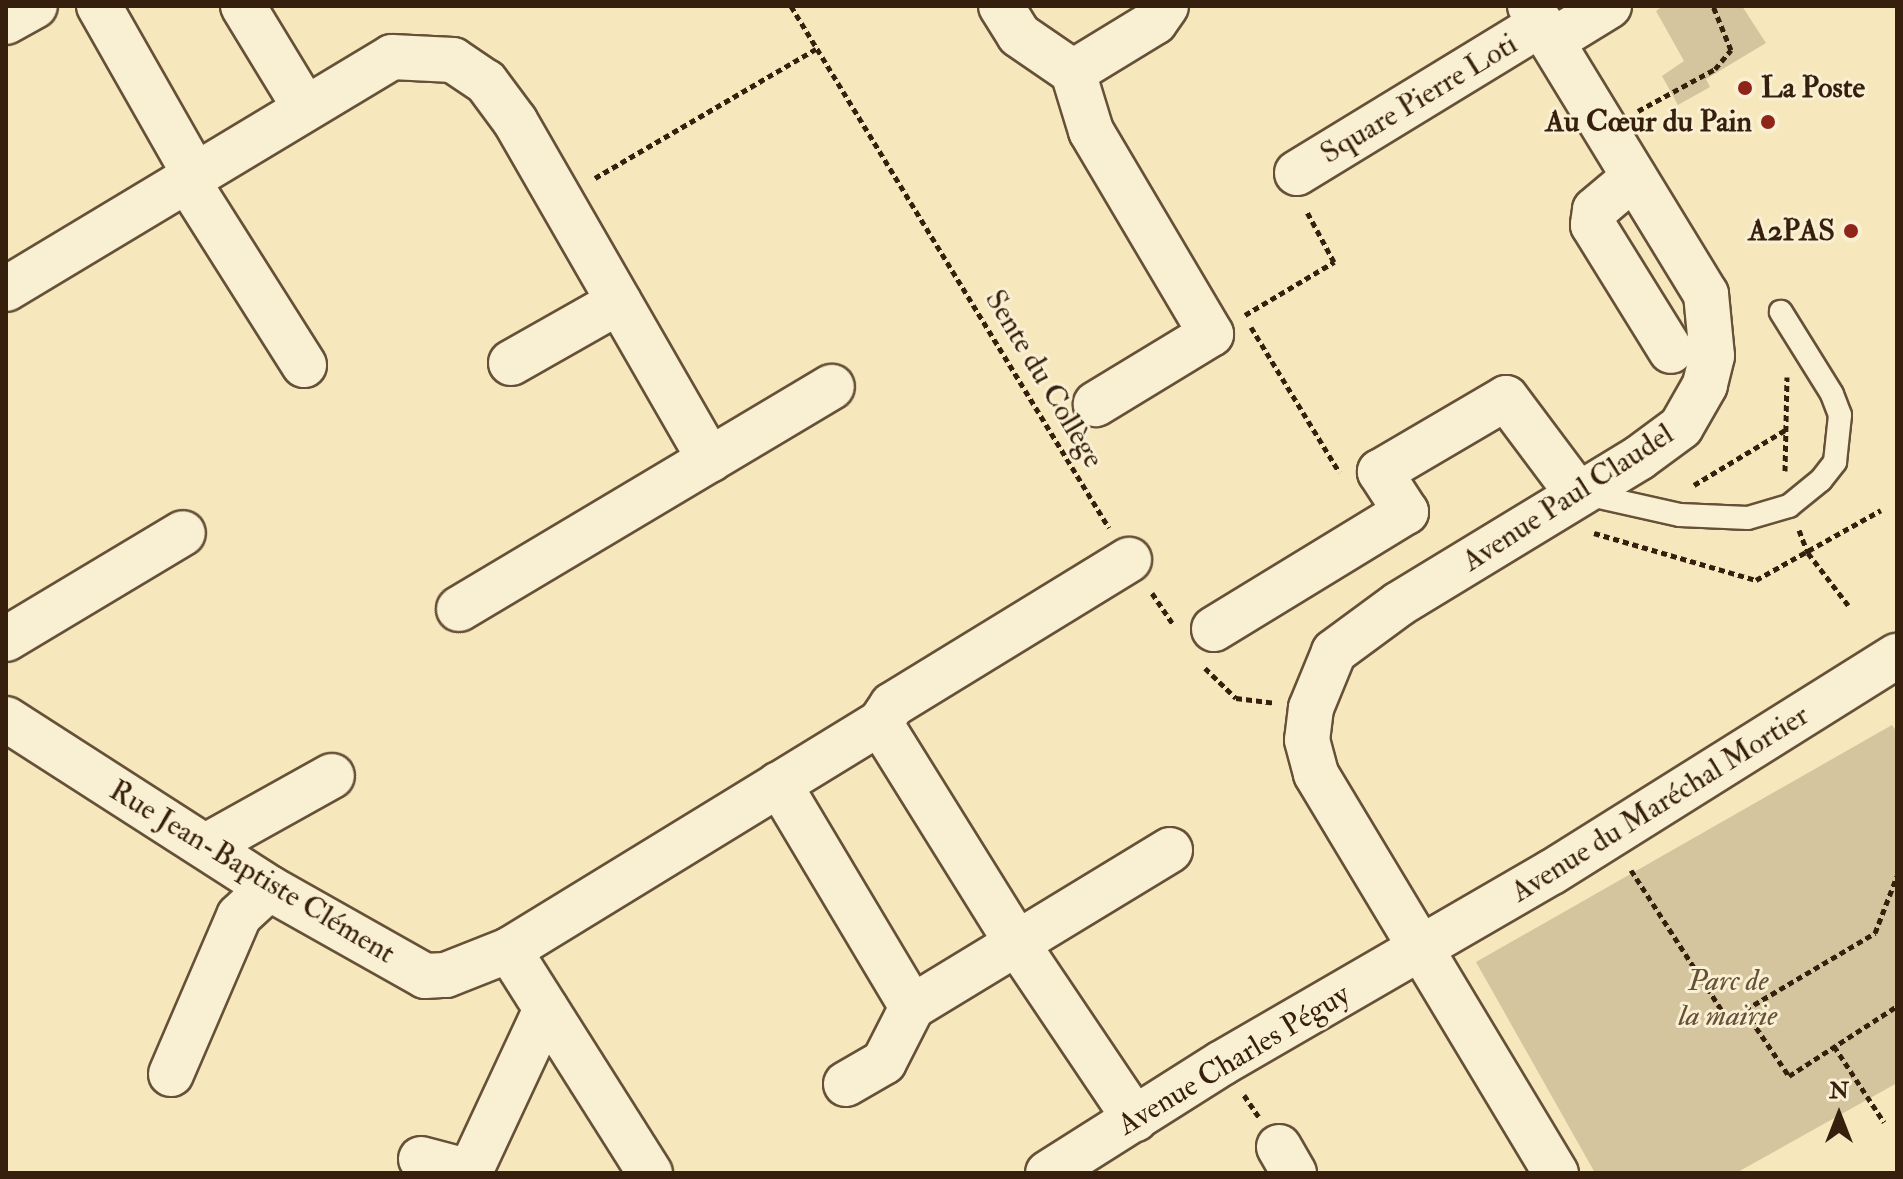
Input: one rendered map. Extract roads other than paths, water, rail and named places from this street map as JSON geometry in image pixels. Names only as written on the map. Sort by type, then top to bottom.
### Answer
[{"type":"street","points":[[6,22],[35,6]]},
{"type":"street","points":[[99,6],[191,177],[304,365]]},
{"type":"street","points":[[243,6],[305,108]]},
{"type":"street","points":[[1001,6],[1019,35],[1073,72],[1091,131],[1228,325],[1096,404]]},
{"type":"street","points":[[1073,72],[1155,22],[1166,6]]},
{"type":"street","name":"Square Pierre Loti","points":[[1297,173],[1541,24],[1609,6]]},
{"type":"street","name":"Avenue Paul Claudel","points":[[1541,24],[1706,294],[1712,356],[1696,407],[1681,427],[1583,513],[1399,604],[1334,652],[1311,708],[1307,740],[1316,774],[1556,1173]]},
{"type":"street","points":[[6,289],[392,57],[453,60],[486,82],[559,198],[710,460]]},
{"type":"street","points":[[1634,177],[1595,210],[1593,225],[1671,351]]},
{"type":"street","points":[[511,363],[619,302]]},
{"type":"street","points":[[459,609],[832,387]]},
{"type":"street","points":[[1197,640],[1406,512],[1380,472],[1506,398],[1583,513]]},
{"type":"street","points":[[6,639],[183,533]]},
{"type":"street","name":"Rue Jean-Baptiste Clément","points":[[13,740],[206,846],[269,888],[425,976],[446,975],[509,950],[880,723],[892,705],[1129,560]]},
{"type":"street","name":"Avenue du Maréchal Mortier","points":[[1421,949],[1897,656]]},
{"type":"street","points":[[880,723],[1018,945],[1135,1119]]},
{"type":"street","points":[[206,846],[332,776]]},
{"type":"street","points":[[779,784],[912,1007]]},
{"type":"street","points":[[846,1084],[884,1062],[912,1007],[1170,850]]},
{"type":"street","points":[[171,1074],[239,916],[269,888]]},
{"type":"street","name":"Avenue Charles Péguy","points":[[1048,1173],[1222,1063],[1421,949]]},
{"type":"street","points":[[509,950],[650,1173]]},
{"type":"street","points":[[421,1159],[470,1172],[546,1009]]},
{"type":"lane","points":[[1583,513],[1652,510],[1748,518],[1789,506],[1835,462],[1840,415],[1832,394],[1781,312]]},
{"type":"place","name":"La Poste","points":[[1745,88]]},
{"type":"place","name":"Au Cœur du Pain","points":[[1768,122]]},
{"type":"place","name":"A2PAS","points":[[1851,231]]},
{"type":"park label","name":"Parc de la mairie","points":[[1728,998]]}]
